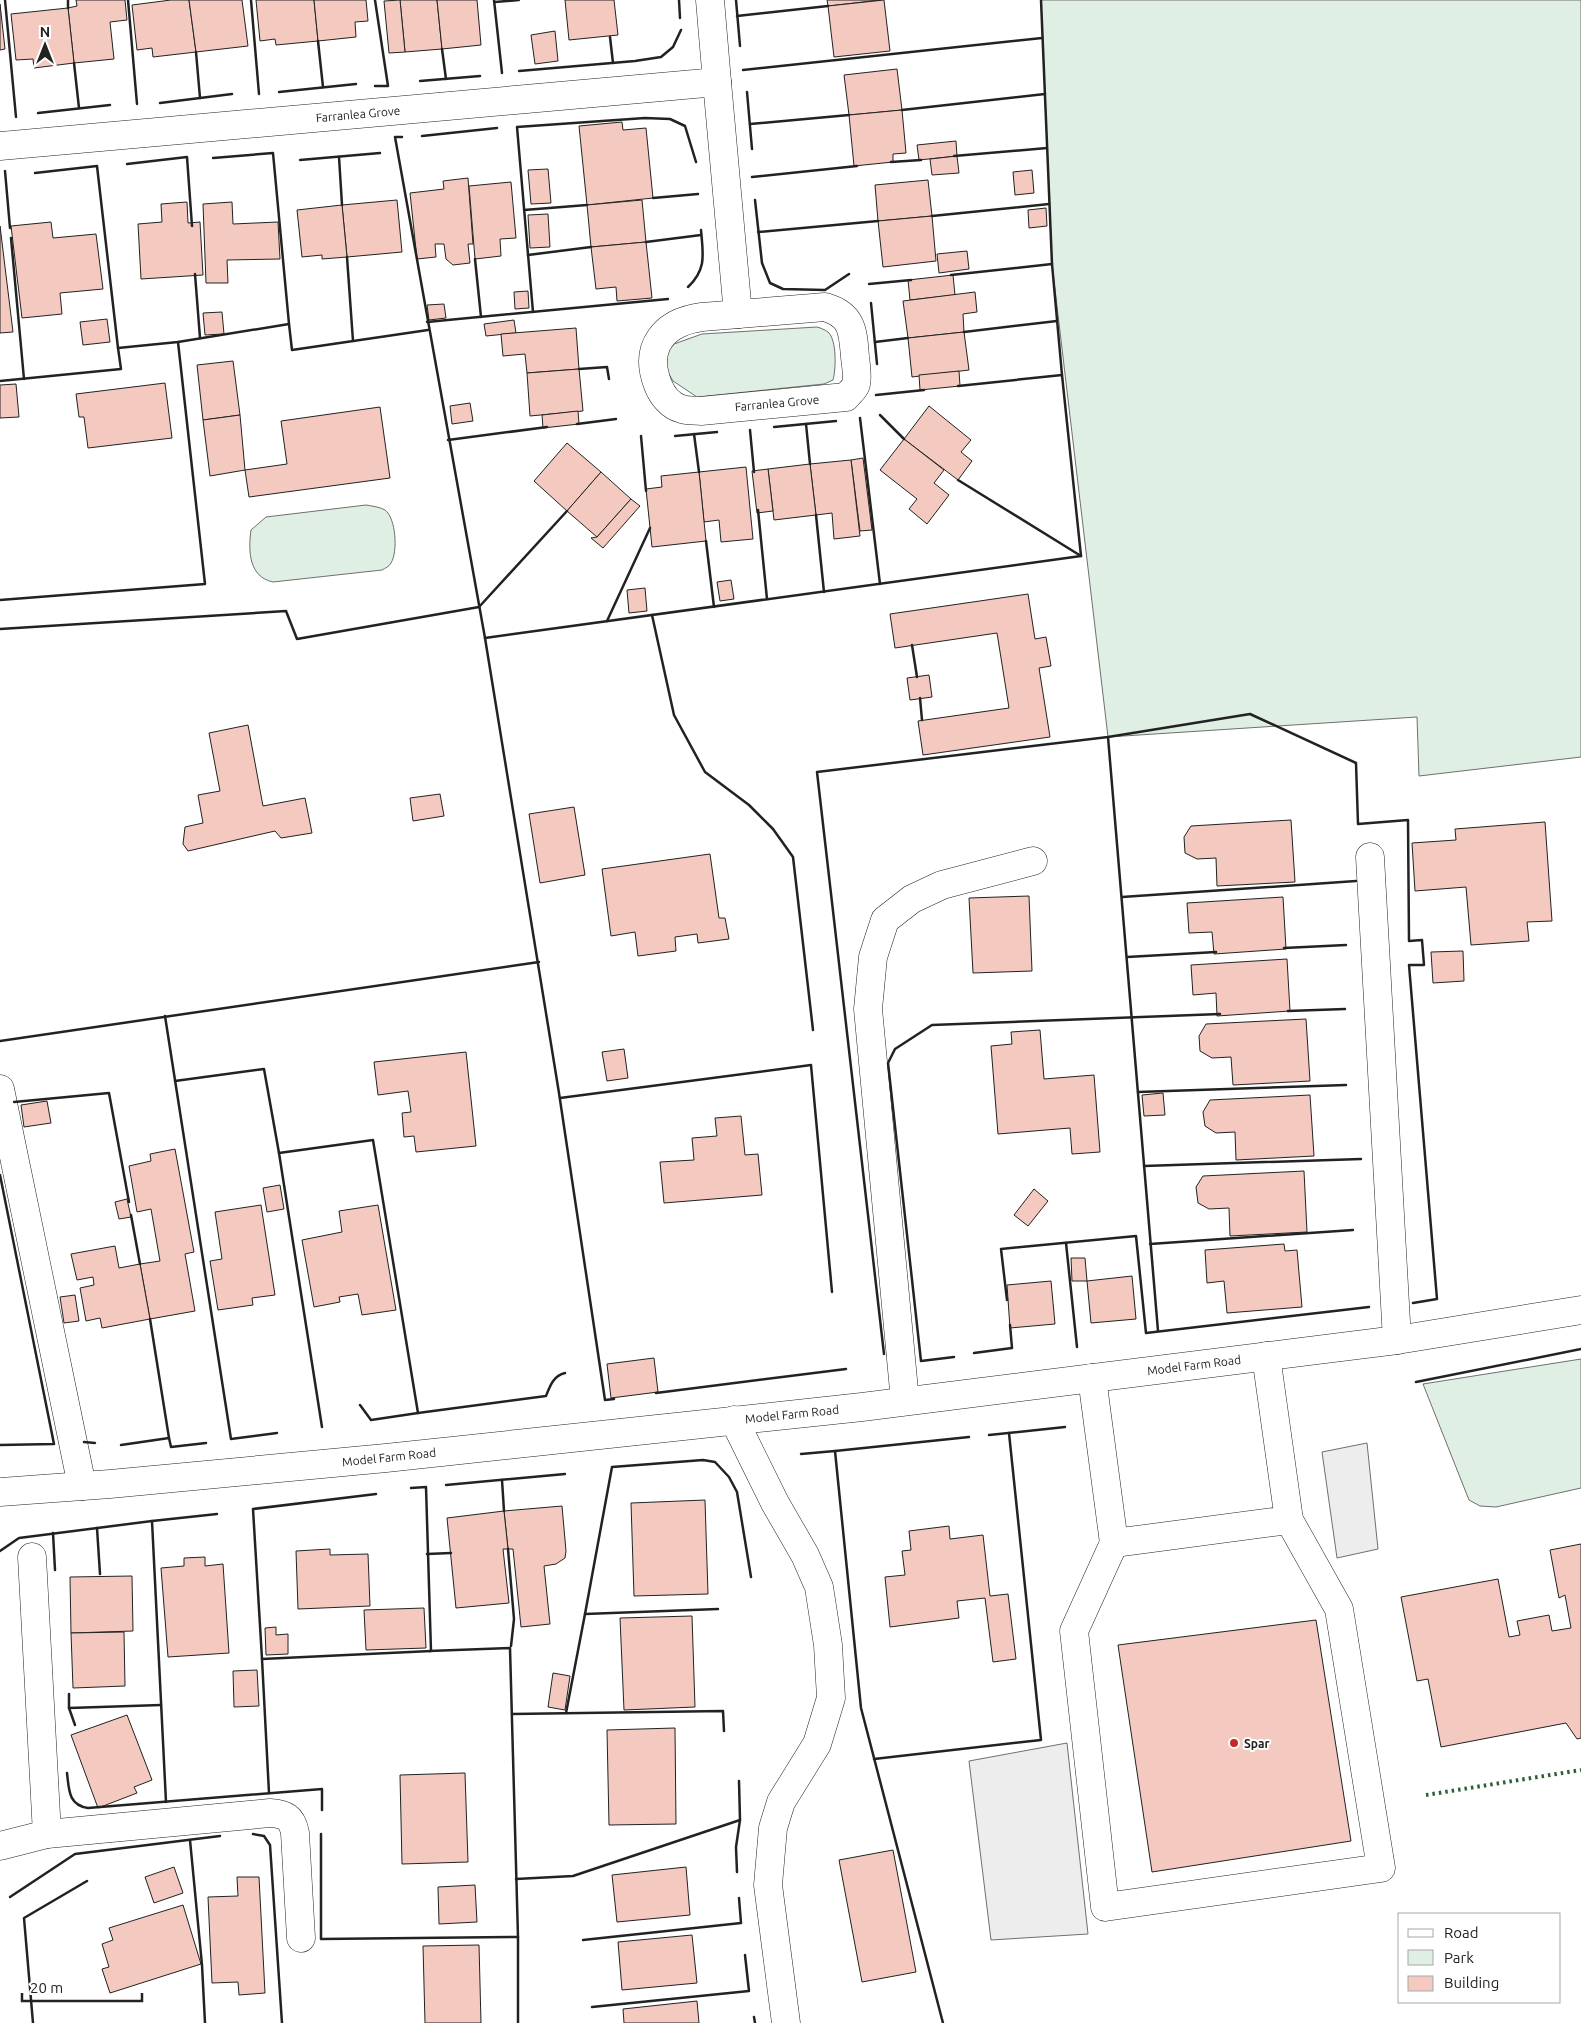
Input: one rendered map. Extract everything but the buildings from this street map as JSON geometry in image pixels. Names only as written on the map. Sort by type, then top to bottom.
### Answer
[{"type":"street","points":[[710,0],[738,314]]},
{"type":"street","name":"Farranlea Grove","points":[[0,146],[717,82]]},
{"type":"street","name":"Farranlea Grove","points":[[825,308],[837,311],[853,330],[857,373],[856,387],[846,397],[701,411],[681,409],[670,402],[662,394],[652,370],[653,355],[657,342],[674,326],[692,318],[738,314],[825,308]]},
{"type":"street","points":[[1370,857],[1397,1340]]},
{"type":"street","points":[[905,1401],[868,1009],[873,957],[885,920],[912,899],[942,885],[1033,861]]},
{"type":"street","points":[[0,1090],[82,1486]]},
{"type":"street","name":"Model Farm Road","points":[[0,1492],[396,1456],[905,1401],[1397,1340],[1581,1310]]},
{"type":"street","points":[[1092,1378],[1114,1543],[1074,1631],[1104,1907],[1381,1868],[1338,1609],[1289,1520],[1266,1356]]},
{"type":"street","points":[[734,1420],[775,1503],[805,1556],[819,1587],[828,1645],[831,1698],[817,1744],[781,1802],[773,1828],[768,1885],[786,2023]]},
{"type":"street","points":[[1114,1543],[1289,1520]]},
{"type":"street","points":[[32,1558],[47,1834]]},
{"type":"street","points":[[0,1846],[47,1834],[270,1813],[284,1814],[293,1822],[295,1833],[301,1938]]},
{"type":"green space","points":[[1041,0],[1581,0],[1581,757],[1419,776],[1417,717],[1108,737],[1052,264]]},
{"type":"green space","points":[[817,327],[828,332],[833,341],[834,348],[835,369],[833,380],[824,384],[697,397],[673,381],[666,369],[666,354],[674,344],[702,334]]},
{"type":"green space","points":[[366,505],[385,510],[392,520],[395,535],[395,551],[391,563],[386,568],[273,582],[259,575],[255,569],[250,554],[251,530],[266,517]]},
{"type":"green space","points":[[1581,1359],[1581,1488],[1496,1507],[1480,1506],[1469,1500],[1423,1384]]},
{"type":"shaded area","points":[[1367,1443],[1378,1549],[1337,1558],[1322,1452]]},
{"type":"shaded area","points":[[1067,1743],[1088,1934],[991,1940],[969,1761]]},
{"type":"hedge","points":[[1426,1795],[1581,1770]]},
{"type":"wall","points":[[5,0],[16,117]]},
{"type":"wall","points":[[68,0],[68,8]]},
{"type":"wall","points":[[128,0],[137,104]]},
{"type":"wall","points":[[251,0],[259,94]]},
{"type":"wall","points":[[375,0],[388,86],[375,86]]},
{"type":"wall","points":[[494,0],[502,73]]},
{"type":"wall","points":[[495,2],[519,0]]},
{"type":"wall","points":[[679,0],[680,18]]},
{"type":"wall","points":[[736,0],[740,46]]},
{"type":"wall","points":[[1041,0],[1052,264]]},
{"type":"wall","points":[[737,16],[828,6]]},
{"type":"wall","points":[[519,71],[661,57],[673,47],[681,30]]},
{"type":"wall","points":[[610,37],[613,63]]},
{"type":"wall","points":[[743,70],[1042,38]]},
{"type":"wall","points":[[318,41],[323,87]]},
{"type":"wall","points":[[442,49],[446,79]]},
{"type":"wall","points":[[196,52],[200,98]]},
{"type":"wall","points":[[74,63],[79,108]]},
{"type":"wall","points":[[420,81],[480,76]]},
{"type":"wall","points":[[279,92],[356,84]]},
{"type":"wall","points":[[747,92],[752,149]]},
{"type":"wall","points":[[160,103],[232,94]]},
{"type":"wall","points":[[902,110],[1045,94]]},
{"type":"wall","points":[[38,113],[110,105]]},
{"type":"wall","points":[[750,124],[849,115]]},
{"type":"wall","points":[[533,312],[517,127],[645,118],[670,119],[685,126],[696,162]]},
{"type":"wall","points":[[422,136],[497,128]]},
{"type":"wall","points":[[402,137],[395,137],[485,638],[1081,556],[1062,375],[958,386]]},
{"type":"wall","points":[[954,156],[1047,148]]},
{"type":"wall","points":[[213,158],[273,153],[289,324]]},
{"type":"wall","points":[[300,160],[380,153]]},
{"type":"wall","points":[[127,164],[187,157],[192,226]]},
{"type":"wall","points":[[339,157],[342,205]]},
{"type":"wall","points":[[891,162],[921,160]]},
{"type":"wall","points":[[35,173],[97,166],[118,348]]},
{"type":"wall","points":[[752,177],[857,166]]},
{"type":"wall","points":[[5,171],[10,228]]},
{"type":"wall","points":[[653,198],[698,194]]},
{"type":"wall","points":[[755,200],[762,263],[770,283],[783,289],[825,290],[849,274]]},
{"type":"wall","points":[[932,216],[1049,204]]},
{"type":"wall","points":[[524,210],[587,205]]},
{"type":"wall","points":[[758,232],[878,221]]},
{"type":"wall","points":[[688,287],[701,267],[703,254],[701,230]]},
{"type":"wall","points":[[646,242],[701,235]]},
{"type":"wall","points":[[11,238],[24,379]]},
{"type":"wall","points":[[528,255],[591,247]]},
{"type":"wall","points":[[347,257],[353,341]]},
{"type":"wall","points":[[475,259],[481,317]]},
{"type":"wall","points":[[951,275],[1052,264],[1062,375]]},
{"type":"wall","points":[[195,274],[200,338]]},
{"type":"wall","points":[[869,284],[911,280]]},
{"type":"wall","points":[[427,322],[668,299]]},
{"type":"wall","points":[[871,303],[877,364]]},
{"type":"wall","points":[[964,332],[1057,321]]},
{"type":"wall","points":[[0,381],[121,369],[118,348],[178,342],[289,324],[292,350],[428,330]]},
{"type":"wall","points":[[875,342],[908,338]]},
{"type":"wall","points":[[0,600],[205,584],[178,342]]},
{"type":"wall","points":[[579,369],[607,367],[609,379]]},
{"type":"wall","points":[[876,395],[924,390]]},
{"type":"wall","points":[[880,415],[904,439]]},
{"type":"wall","points":[[860,418],[880,584]]},
{"type":"wall","points":[[577,424],[616,419]]},
{"type":"wall","points":[[774,427],[836,421]]},
{"type":"wall","points":[[806,424],[810,464]]},
{"type":"wall","points":[[448,440],[547,427]]},
{"type":"wall","points":[[750,430],[754,472]]},
{"type":"wall","points":[[675,436],[717,432]]},
{"type":"wall","points":[[694,434],[699,472]]},
{"type":"wall","points":[[641,436],[646,491]]},
{"type":"wall","points":[[958,480],[1081,556]]},
{"type":"wall","points":[[758,510],[767,599]]},
{"type":"wall","points":[[0,629],[286,611],[297,639],[479,607],[567,511]]},
{"type":"wall","points":[[816,515],[824,592]]},
{"type":"wall","points":[[607,621],[650,528]]},
{"type":"wall","points":[[706,541],[714,607]]},
{"type":"wall","points":[[652,615],[674,715],[705,772],[749,805],[773,829],[793,857],[813,1030]]},
{"type":"wall","points":[[485,638],[559,1093],[605,1400],[614,1399]]},
{"type":"wall","points":[[912,645],[917,677]]},
{"type":"wall","points":[[920,698],[922,720]]},
{"type":"wall","points":[[884,1354],[817,772],[1108,737],[1250,714],[1356,763],[1358,824],[1408,820],[1409,941],[1422,940],[1424,965],[1409,965],[1437,1299],[1413,1303]]},
{"type":"wall","points":[[1108,737],[1158,1331]]},
{"type":"wall","points":[[1122,897],[1356,881]]},
{"type":"wall","points":[[1284,948],[1346,945]]},
{"type":"wall","points":[[1127,957],[1216,952]]},
{"type":"wall","points":[[0,1041],[539,962]]},
{"type":"wall","points":[[1288,1011],[1345,1009]]},
{"type":"wall","points":[[954,1357],[921,1361],[888,1063],[895,1049],[932,1025],[1220,1014]]},
{"type":"wall","points":[[165,1016],[231,1439],[277,1433]]},
{"type":"wall","points":[[560,1098],[811,1065],[832,1292]]},
{"type":"wall","points":[[175,1081],[264,1069],[279,1153]]},
{"type":"wall","points":[[1138,1092],[1346,1085]]},
{"type":"wall","points":[[14,1102],[109,1093],[129,1202]]},
{"type":"wall","points":[[322,1427],[279,1153],[373,1140],[418,1413],[371,1420],[360,1405]]},
{"type":"wall","points":[[1144,1166],[1361,1159]]},
{"type":"wall","points":[[0,1175],[54,1444],[0,1445]]},
{"type":"wall","points":[[131,1215],[140,1264]]},
{"type":"wall","points":[[1150,1244],[1353,1230]]},
{"type":"wall","points":[[1007,1300],[1001,1249],[1136,1236],[1146,1333],[1369,1307]]},
{"type":"wall","points":[[1066,1243],[1077,1347]]},
{"type":"wall","points":[[150,1319],[169,1438]]},
{"type":"wall","points":[[974,1353],[1012,1348],[1010,1325]]},
{"type":"wall","points":[[1416,1382],[1581,1349]]},
{"type":"wall","points":[[656,1393],[846,1369]]},
{"type":"wall","points":[[418,1413],[546,1396],[555,1379],[565,1373]]},
{"type":"wall","points":[[989,1435],[1065,1427]]},
{"type":"wall","points":[[874,1759],[1041,1740],[1009,1433]]},
{"type":"wall","points":[[835,1451],[969,1437]]},
{"type":"wall","points":[[121,1445],[169,1438],[171,1447],[206,1443]]},
{"type":"wall","points":[[84,1442],[95,1443]]},
{"type":"wall","points":[[801,1454],[835,1451],[861,1708],[943,2023]]},
{"type":"wall","points":[[585,1614],[612,1467],[703,1460],[715,1462],[729,1477],[737,1492],[751,1577]]},
{"type":"wall","points":[[446,1485],[565,1474]]},
{"type":"wall","points":[[502,1480],[504,1511]]},
{"type":"wall","points":[[376,1494],[253,1509],[262,1659],[431,1651],[426,1487],[411,1488]]},
{"type":"wall","points":[[152,1521],[217,1514]]},
{"type":"wall","points":[[0,1551],[19,1538],[152,1521],[166,1802]]},
{"type":"wall","points":[[97,1528],[100,1574]]},
{"type":"wall","points":[[53,1533],[55,1570]]},
{"type":"wall","points":[[508,1549],[514,1619],[511,1646]]},
{"type":"wall","points":[[427,1554],[451,1553]]},
{"type":"wall","points":[[566,1713],[585,1614],[718,1609]]},
{"type":"wall","points":[[429,1651],[510,1648],[518,1937],[518,2023]]},
{"type":"wall","points":[[262,1659],[269,1793]]},
{"type":"wall","points":[[69,1694],[69,1708]]},
{"type":"wall","points":[[75,1725],[69,1708],[161,1705]]},
{"type":"wall","points":[[512,1714],[723,1711],[724,1731]]},
{"type":"wall","points":[[67,1773],[69,1790],[73,1800],[77,1804],[88,1808],[322,1789],[322,1810]]},
{"type":"wall","points":[[737,1872],[736,1847],[740,1820],[739,1781]]},
{"type":"wall","points":[[516,1879],[573,1876],[740,1820]]},
{"type":"wall","points":[[253,1834],[264,1836],[270,1845],[282,2023]]},
{"type":"wall","points":[[321,1834],[321,1939],[518,1937]]},
{"type":"wall","points":[[10,1897],[75,1854],[220,1836]]},
{"type":"wall","points":[[190,1840],[202,1965],[205,2023]]},
{"type":"wall","points":[[33,2023],[24,1918],[87,1881]]},
{"type":"wall","points":[[583,1940],[741,1923],[739,1898]]},
{"type":"wall","points":[[592,2007],[749,1991],[745,1955]]},
{"type":"wall","points":[[754,2017],[755,2023]]},
{"type":"place","name":"Spar","points":[[1234,1743]]}]
